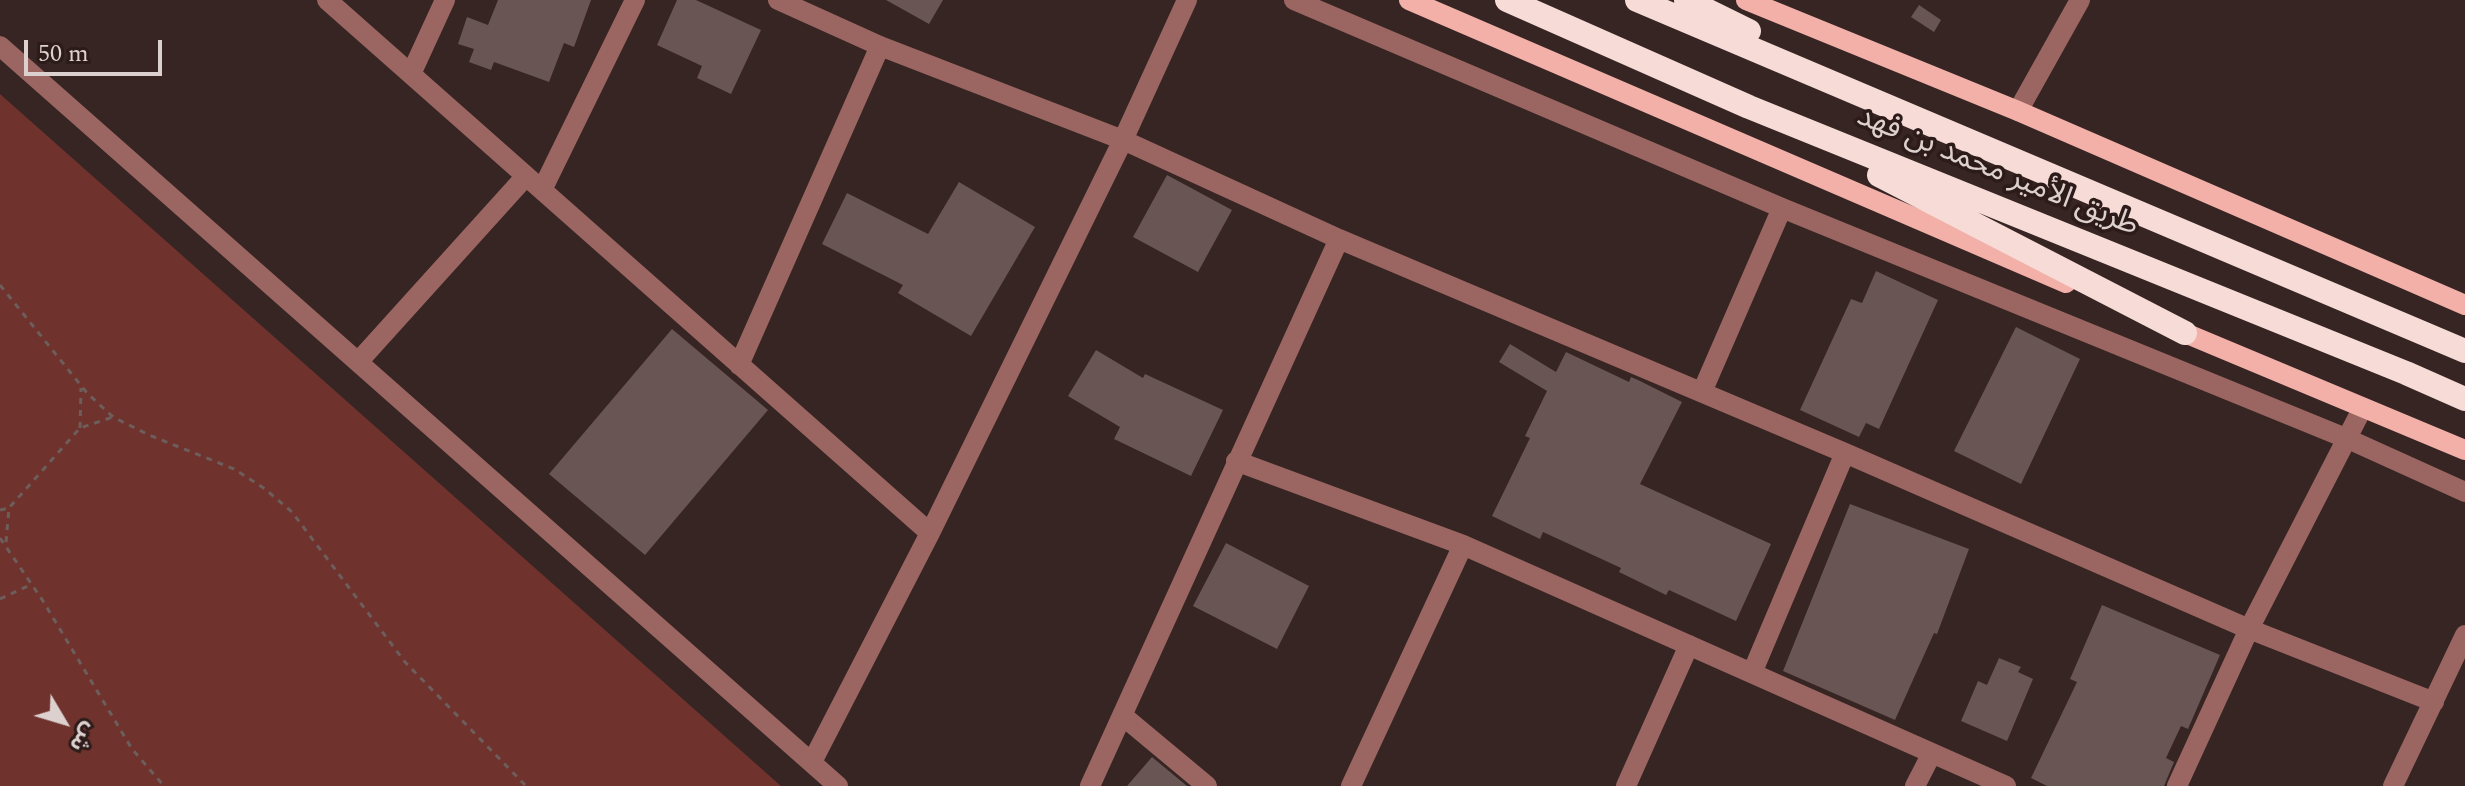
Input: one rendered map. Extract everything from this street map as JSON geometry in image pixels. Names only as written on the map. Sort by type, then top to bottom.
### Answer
[{"type":"highway","name":"طريق الأمير محمد بن فهد","points":[[1507,0],[1749,107],[2465,399]]},
{"type":"highway","name":"طريق الأمير محمد بن فهد","points":[[1637,0],[2465,348]]},
{"type":"highway","points":[[1686,0],[1973,142]]},
{"type":"highway","points":[[1749,107],[2185,333]]},
{"type":"main road","points":[[1409,0],[1773,159],[2465,450]]},
{"type":"main road","points":[[1746,0],[2018,111],[2465,305]]},
{"type":"street","points":[[327,0],[930,533]]},
{"type":"street","points":[[411,74],[445,0]]},
{"type":"street","points":[[358,362],[534,183],[635,0]]},
{"type":"street","points":[[778,0],[880,46],[1123,140],[1339,239],[1845,453],[2249,629],[2434,702]]},
{"type":"street","points":[[812,762],[930,533],[1123,140],[1187,0]]},
{"type":"street","points":[[1294,0],[1782,208],[2348,439],[2465,492]]},
{"type":"street","points":[[2018,111],[2080,0]]},
{"type":"street","points":[[0,46],[838,786]]},
{"type":"street","points":[[739,365],[880,46]]},
{"type":"street","points":[[1702,392],[1782,208]]},
{"type":"street","points":[[1090,786],[1339,239]]},
{"type":"street","points":[[2177,786],[2249,629],[2362,409]]},
{"type":"street","points":[[1752,673],[1845,453]]},
{"type":"street","points":[[1236,461],[1463,545],[2006,786]]},
{"type":"street","points":[[1351,786],[1463,545]]},
{"type":"street","points":[[2393,786],[2465,635]]},
{"type":"street","points":[[1626,786],[1689,645]]},
{"type":"street","points":[[1123,716],[1207,786]]},
{"type":"street","points":[[1915,786],[1932,753]]},
{"type":"path","points":[[0,285],[81,387],[113,417],[234,469],[292,512],[405,662],[526,786]]},
{"type":"path","points":[[80,428],[81,387]]},
{"type":"path","points":[[0,510],[9,508],[80,428],[113,417]]},
{"type":"path","points":[[6,543],[9,508]]},
{"type":"path","points":[[0,538],[32,584],[132,749],[164,786]]},
{"type":"path","points":[[0,599],[32,584]]},
{"type":"shaded area","points":[[0,94],[781,786],[0,786]]},
{"type":"building","points":[[498,0],[591,0],[574,47],[564,43],[549,82],[494,62],[491,70],[469,62],[474,49],[458,44],[467,17],[488,25]]},
{"type":"building","points":[[677,0],[696,0],[761,30],[731,94],[697,78],[702,66],[657,45]]},
{"type":"building","points":[[886,0],[943,0],[929,24]]},
{"type":"building","points":[[1919,5],[1941,20],[1934,32],[1911,17]]},
{"type":"building","points":[[1167,175],[1232,210],[1198,272],[1133,237]]},
{"type":"building","points":[[959,182],[1035,227],[971,336],[898,293],[903,285],[822,244],[847,193],[928,234]]},
{"type":"building","points":[[1876,271],[1938,300],[1879,429],[1866,423],[1859,437],[1800,410],[1851,299],[1862,303]]},
{"type":"building","points":[[2016,327],[2080,359],[2021,484],[1954,451]]},
{"type":"building","points":[[672,329],[768,410],[645,555],[549,474]]},
{"type":"building","points":[[1510,344],[1556,372],[1566,352],[1629,382],[1631,377],[1638,380],[1682,402],[1640,484],[1771,544],[1736,621],[1669,590],[1666,595],[1619,572],[1621,568],[1543,532],[1540,539],[1492,516],[1530,438],[1525,436],[1547,391],[1499,362]]},
{"type":"building","points":[[1096,350],[1143,378],[1145,374],[1223,410],[1191,476],[1114,439],[1120,427],[1068,396]]},
{"type":"building","points":[[1850,504],[1969,549],[1937,634],[1934,633],[1895,720],[1783,671]]},
{"type":"building","points":[[1226,543],[1309,586],[1277,649],[1193,606]]},
{"type":"building","points":[[2102,605],[2220,655],[2188,729],[2181,726],[2166,758],[2174,762],[2164,786],[2047,786],[2031,778],[2077,682],[2070,679]]},
{"type":"building","points":[[1999,658],[2021,667],[2018,672],[2033,679],[2007,741],[1961,721],[1978,681],[1987,685]]},
{"type":"building","points":[[1152,757],[1187,786],[1127,786]]}]
